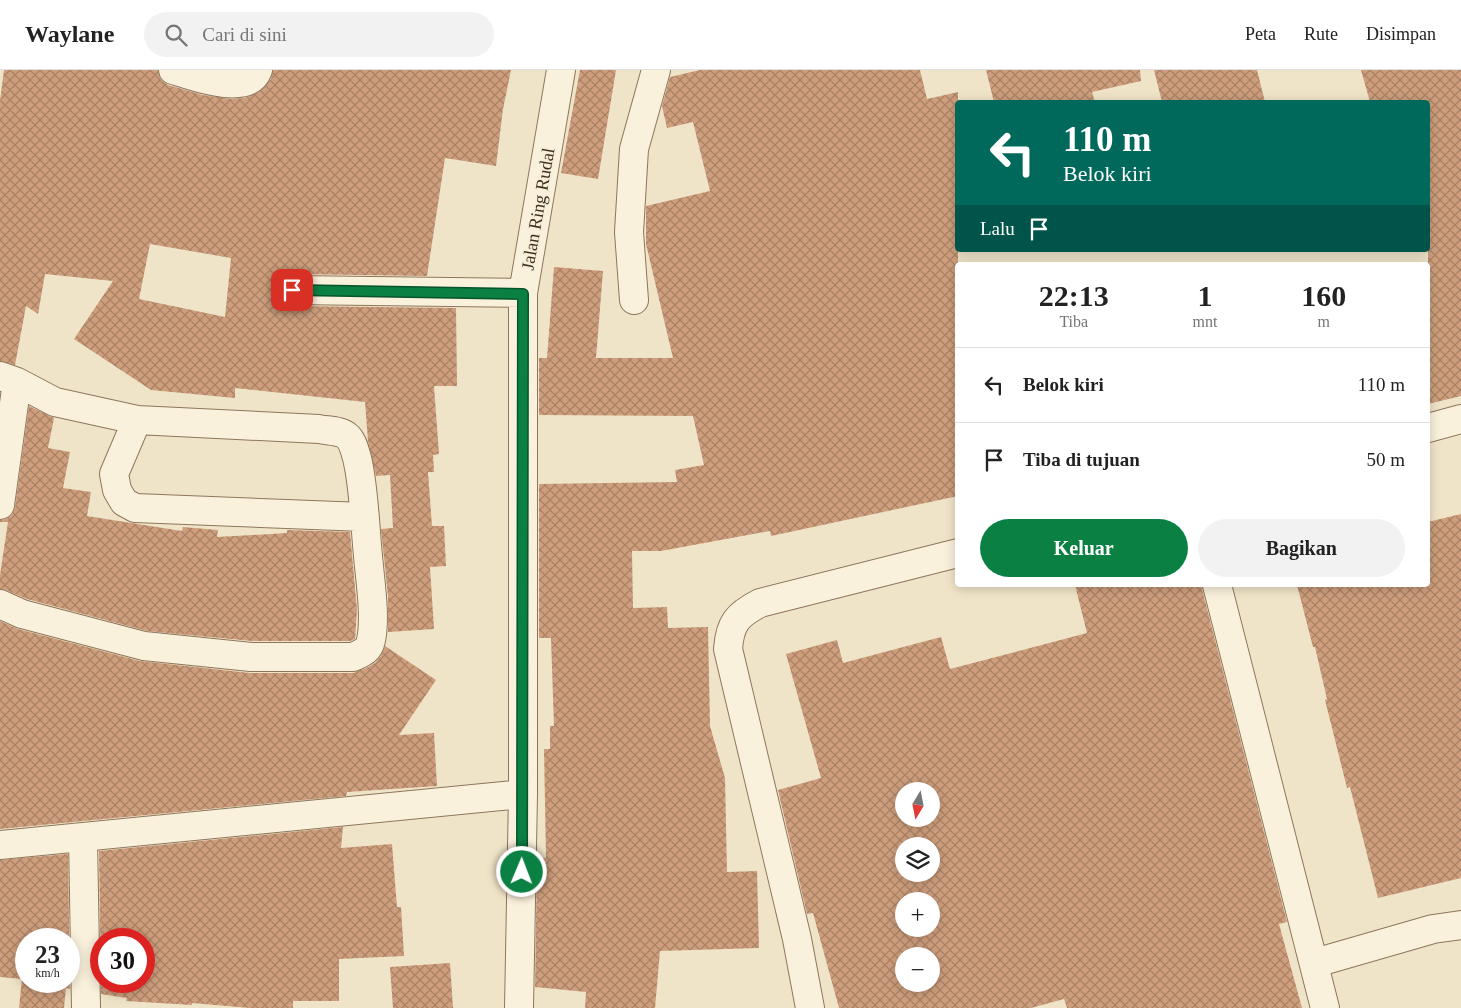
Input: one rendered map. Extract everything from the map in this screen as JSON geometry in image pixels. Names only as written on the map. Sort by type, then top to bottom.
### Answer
[{"type":"street","points":[[173,70],[219,83],[245,83],[256,76],[258,70]]},
{"type":"street","name":"Jalan Ring Rudal","points":[[519,1008],[523,794],[521,410],[523,294],[561,70]]},
{"type":"street","points":[[634,300],[629,232],[634,149],[656,70]]},
{"type":"street","points":[[292,290],[523,294]]},
{"type":"street","points":[[0,505],[8,379],[55,402],[137,420],[319,429],[338,432],[348,436],[353,444],[357,459],[372,606],[372,638],[369,647],[364,652],[353,657],[251,657],[144,646],[22,614],[0,604]]},
{"type":"street","points":[[1430,427],[1461,419]]},
{"type":"street","points":[[137,420],[114,474],[120,496],[124,502],[135,508],[364,517]]},
{"type":"street","points":[[810,1008],[797,939],[728,649],[729,634],[735,621],[746,611],[760,603],[955,554]]},
{"type":"street","points":[[1218,587],[1326,1008]]},
{"type":"street","points":[[0,845],[523,794]]},
{"type":"street","points":[[83,838],[86,1008]]},
{"type":"street","points":[[1315,963],[1433,929],[1461,926]]},
{"type":"building","points":[[4,70],[158,70],[161,80],[168,85],[203,95],[231,99],[245,98],[259,92],[271,79],[273,70],[511,70],[503,109],[496,166],[445,158],[427,276],[292,274],[278,282],[276,289],[279,298],[284,304],[292,306],[456,308],[457,386],[434,386],[439,454],[433,455],[434,472],[428,472],[432,526],[444,526],[446,566],[430,567],[434,629],[388,632],[388,597],[381,529],[393,528],[390,475],[376,476],[368,441],[365,402],[235,388],[235,398],[151,390],[74,339],[113,281],[45,274],[38,314],[26,306],[15,365],[0,361],[0,101]],"holes":[[[150,244],[231,258],[225,317],[139,299]]]},
{"type":"building","points":[[580,70],[616,70],[598,179],[561,173]]},
{"type":"building","points":[[700,70],[920,70],[927,99],[958,92],[958,100],[955,100],[955,252],[958,252],[958,262],[955,262],[955,497],[771,536],[770,531],[661,551],[632,551],[633,608],[667,607],[668,628],[708,627],[710,726],[725,778],[727,872],[757,871],[759,948],[660,951],[655,1008],[585,1008],[586,992],[535,987],[537,857],[546,858],[544,749],[550,749],[550,726],[554,726],[551,638],[539,638],[539,484],[677,482],[675,470],[704,465],[693,416],[539,415],[539,358],[547,358],[554,267],[603,271],[596,358],[673,358],[646,244],[646,206],[710,191],[693,122],[667,128],[662,106],[670,77]]},
{"type":"building","points":[[986,70],[1140,70],[1141,81],[1092,92],[1094,100],[994,100]]},
{"type":"building","points":[[1154,70],[1257,70],[1264,100],[1162,100]]},
{"type":"building","points":[[1361,70],[1461,70],[1461,396],[1430,404],[1430,262],[1428,262],[1428,252],[1430,252],[1430,100],[1369,100]]},
{"type":"building","points":[[29,406],[54,418],[48,448],[70,452],[63,488],[91,492],[87,516],[182,531],[183,527],[218,530],[217,537],[287,533],[287,530],[350,532],[357,610],[355,639],[350,641],[252,641],[147,631],[27,599],[0,589],[0,575],[8,522],[0,522],[0,520],[12,515],[15,507]]},
{"type":"building","points":[[1461,514],[1461,878],[1378,898],[1350,787],[1347,788],[1325,700],[1327,699],[1315,647],[1313,647],[1298,587],[1430,587],[1430,522]]},
{"type":"building","points":[[1076,587],[1202,587],[1287,922],[1279,924],[1302,1008],[1067,1008],[1064,999],[1031,1008],[839,1008],[813,913],[807,914],[778,790],[821,778],[786,654],[837,640],[843,663],[941,637],[950,669],[1087,633]]},
{"type":"building","points":[[0,621],[18,629],[140,661],[250,673],[353,673],[375,663],[381,656],[385,646],[436,680],[399,735],[434,733],[437,786],[347,792],[346,796],[0,829]]},
{"type":"building","points":[[343,827],[341,848],[392,844],[397,907],[401,907],[404,956],[339,959],[339,1001],[293,1001],[293,1008],[250,1008],[192,1003],[192,1005],[126,1001],[127,998],[101,993],[155,993],[155,928],[100,928],[99,851]]},
{"type":"building","points":[[68,854],[69,928],[15,928],[15,978],[0,977],[0,860]]},
{"type":"building","points":[[450,963],[453,1008],[393,1008],[390,967]]},
{"type":"building","points":[[21,993],[66,993],[64,1008],[19,1008]]},
{"type":"route","points":[[292,290],[523,294],[521,400],[522,872]]}]
